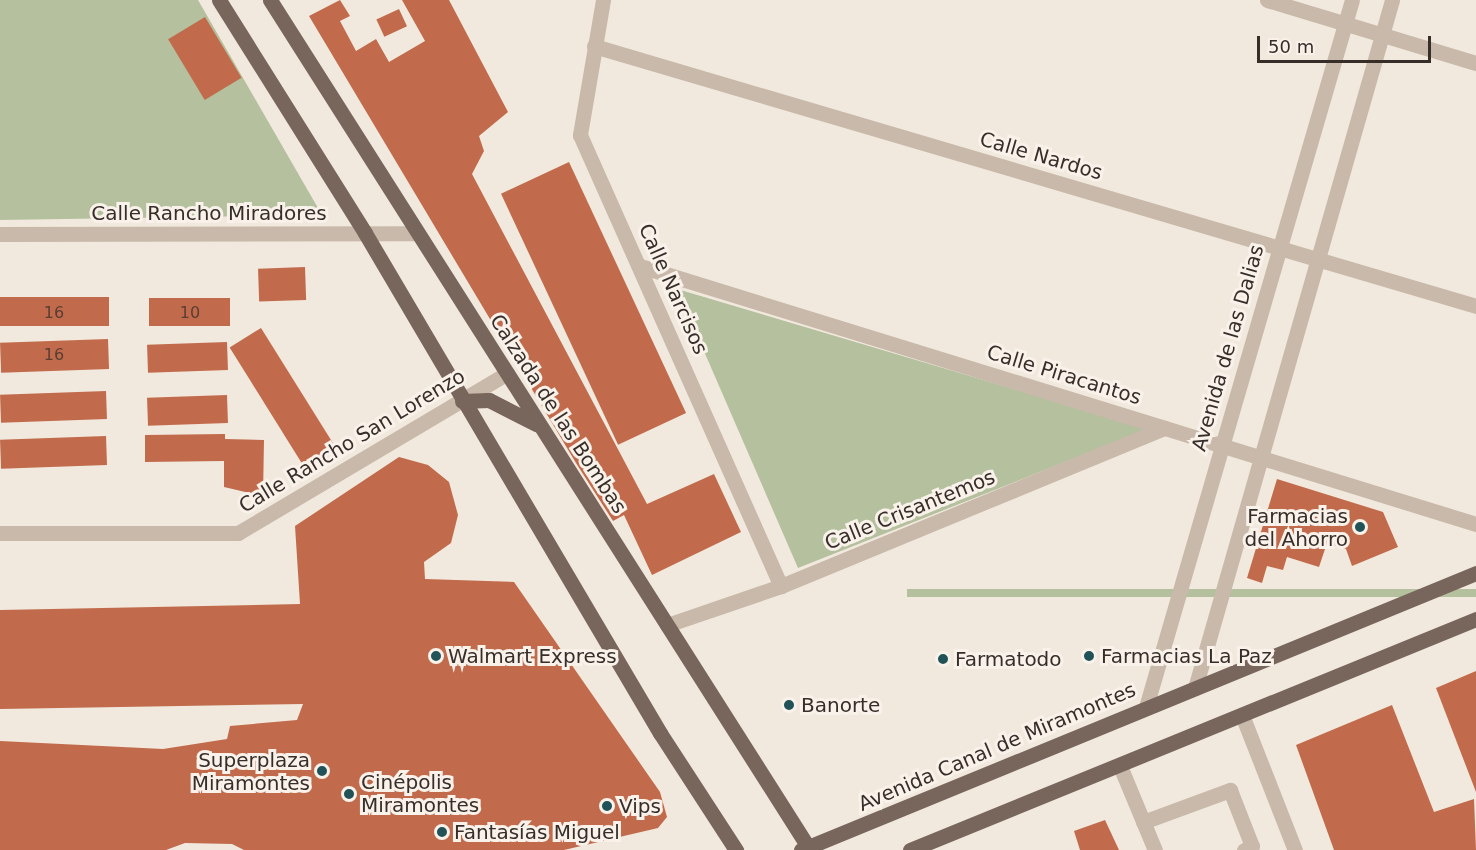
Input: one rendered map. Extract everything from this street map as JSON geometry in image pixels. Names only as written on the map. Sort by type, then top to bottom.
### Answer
[{"type":"main road","points":[[219,0],[365,233],[462,401],[660,733],[736,850]]},
{"type":"main road","name":"Calzada de las Bombas","points":[[270,0],[668,625],[806,849]]},
{"type":"main road","points":[[462,401],[489,400],[541,427]]},
{"type":"main road","name":"Avenida Canal de Miramontes","points":[[806,849],[1476,573]]},
{"type":"main road","points":[[910,850],[1476,619]]},
{"type":"street","name":"Calle Narcisos","points":[[603,0],[580,135],[781,586]]},
{"type":"street","points":[[1267,0],[1476,63]]},
{"type":"street","name":"Avenida de las Dalias","points":[[1146,707],[1352,0]]},
{"type":"street","points":[[1195,688],[1392,0]]},
{"type":"street","name":"Calle Nardos","points":[[594,46],[1476,306]]},
{"type":"street","name":"Calle Rancho Miradores","points":[[0,234],[418,233]]},
{"type":"street","name":"Calle Piracantos","points":[[640,266],[1476,524]]},
{"type":"street","name":"Calle Rancho San Lorenzo","points":[[0,533],[238,533],[507,373]]},
{"type":"street","name":"Calle Crisantemos","points":[[668,625],[781,586],[1165,428]]},
{"type":"street","points":[[1242,715],[1295,850]]},
{"type":"street","points":[[1120,765],[1155,850]]},
{"type":"street","points":[[1143,822],[1230,790],[1252,846],[1244,850]]},
{"type":"green space","points":[[0,0],[198,0],[322,215],[0,220]]},
{"type":"green space","points":[[677,289],[1148,429],[798,568]]},
{"type":"green space","points":[[907,589],[1476,589],[1476,597],[907,597]]},
{"type":"building","points":[[340,0],[350,16],[340,21],[356,51],[376,39],[389,62],[425,41],[402,0],[449,0],[508,112],[479,136],[484,151],[472,174],[647,504],[714,474],[741,532],[652,575],[624,515],[613,521],[576,463],[309,16]]},
{"type":"building","points":[[399,9],[407,26],[384,37],[376,20]]},
{"type":"building","points":[[205,17],[242,78],[205,100],[168,39]]},
{"type":"building","points":[[569,162],[686,413],[618,445],[501,194]]},
{"type":"building","points":[[305,267],[306,300],[259,302],[258,269]]},
{"type":"building","points":[[0,297],[109,297],[109,326],[0,326]]},
{"type":"building","points":[[149,298],[230,298],[230,326],[149,326]]},
{"type":"building","points":[[261,328],[337,449],[305,469],[230,348]]},
{"type":"building","points":[[108,339],[109,369],[1,373],[0,343]]},
{"type":"building","points":[[227,342],[228,370],[148,373],[147,345]]},
{"type":"building","points":[[106,391],[107,419],[1,423],[0,395]]},
{"type":"building","points":[[227,395],[228,423],[148,426],[147,398]]},
{"type":"building","points":[[225,434],[225,439],[264,440],[263,496],[224,487],[224,461],[145,462],[145,435]]},
{"type":"building","points":[[106,436],[107,465],[1,469],[0,440]]},
{"type":"building","points":[[399,457],[428,465],[449,482],[458,515],[451,543],[424,562],[425,579],[514,582],[660,792],[667,817],[658,828],[564,850],[244,850],[232,844],[185,843],[166,850],[0,850],[0,741],[163,749],[227,739],[230,726],[297,720],[303,704],[0,709],[0,610],[300,604],[295,526]]},
{"type":"building","points":[[1277,479],[1383,512],[1398,547],[1352,566],[1346,549],[1327,543],[1319,567],[1287,557],[1283,570],[1267,566],[1262,583],[1247,578]]},
{"type":"building","points":[[1476,671],[1476,792],[1436,688]]},
{"type":"building","points":[[1392,705],[1434,812],[1474,799],[1476,850],[1334,850],[1296,745]]},
{"type":"building","points":[[1105,820],[1119,850],[1080,850],[1074,831]]},
{"type":"place","name":"Farmacias del Ahorro","points":[[1360,527]]},
{"type":"place","name":"Walmart Express","points":[[436,656]]},
{"type":"place","name":"Farmacias La Paz","points":[[1089,656]]},
{"type":"place","name":"Farmatodo","points":[[943,659]]},
{"type":"place","name":"Banorte","points":[[789,705]]},
{"type":"place","name":"Superplaza Miramontes","points":[[322,771]]},
{"type":"place","name":"Cinépolis Miramontes","points":[[349,794]]},
{"type":"place","name":"Vips","points":[[607,806]]},
{"type":"place","name":"Fantasías Miguel","points":[[442,832]]}]
